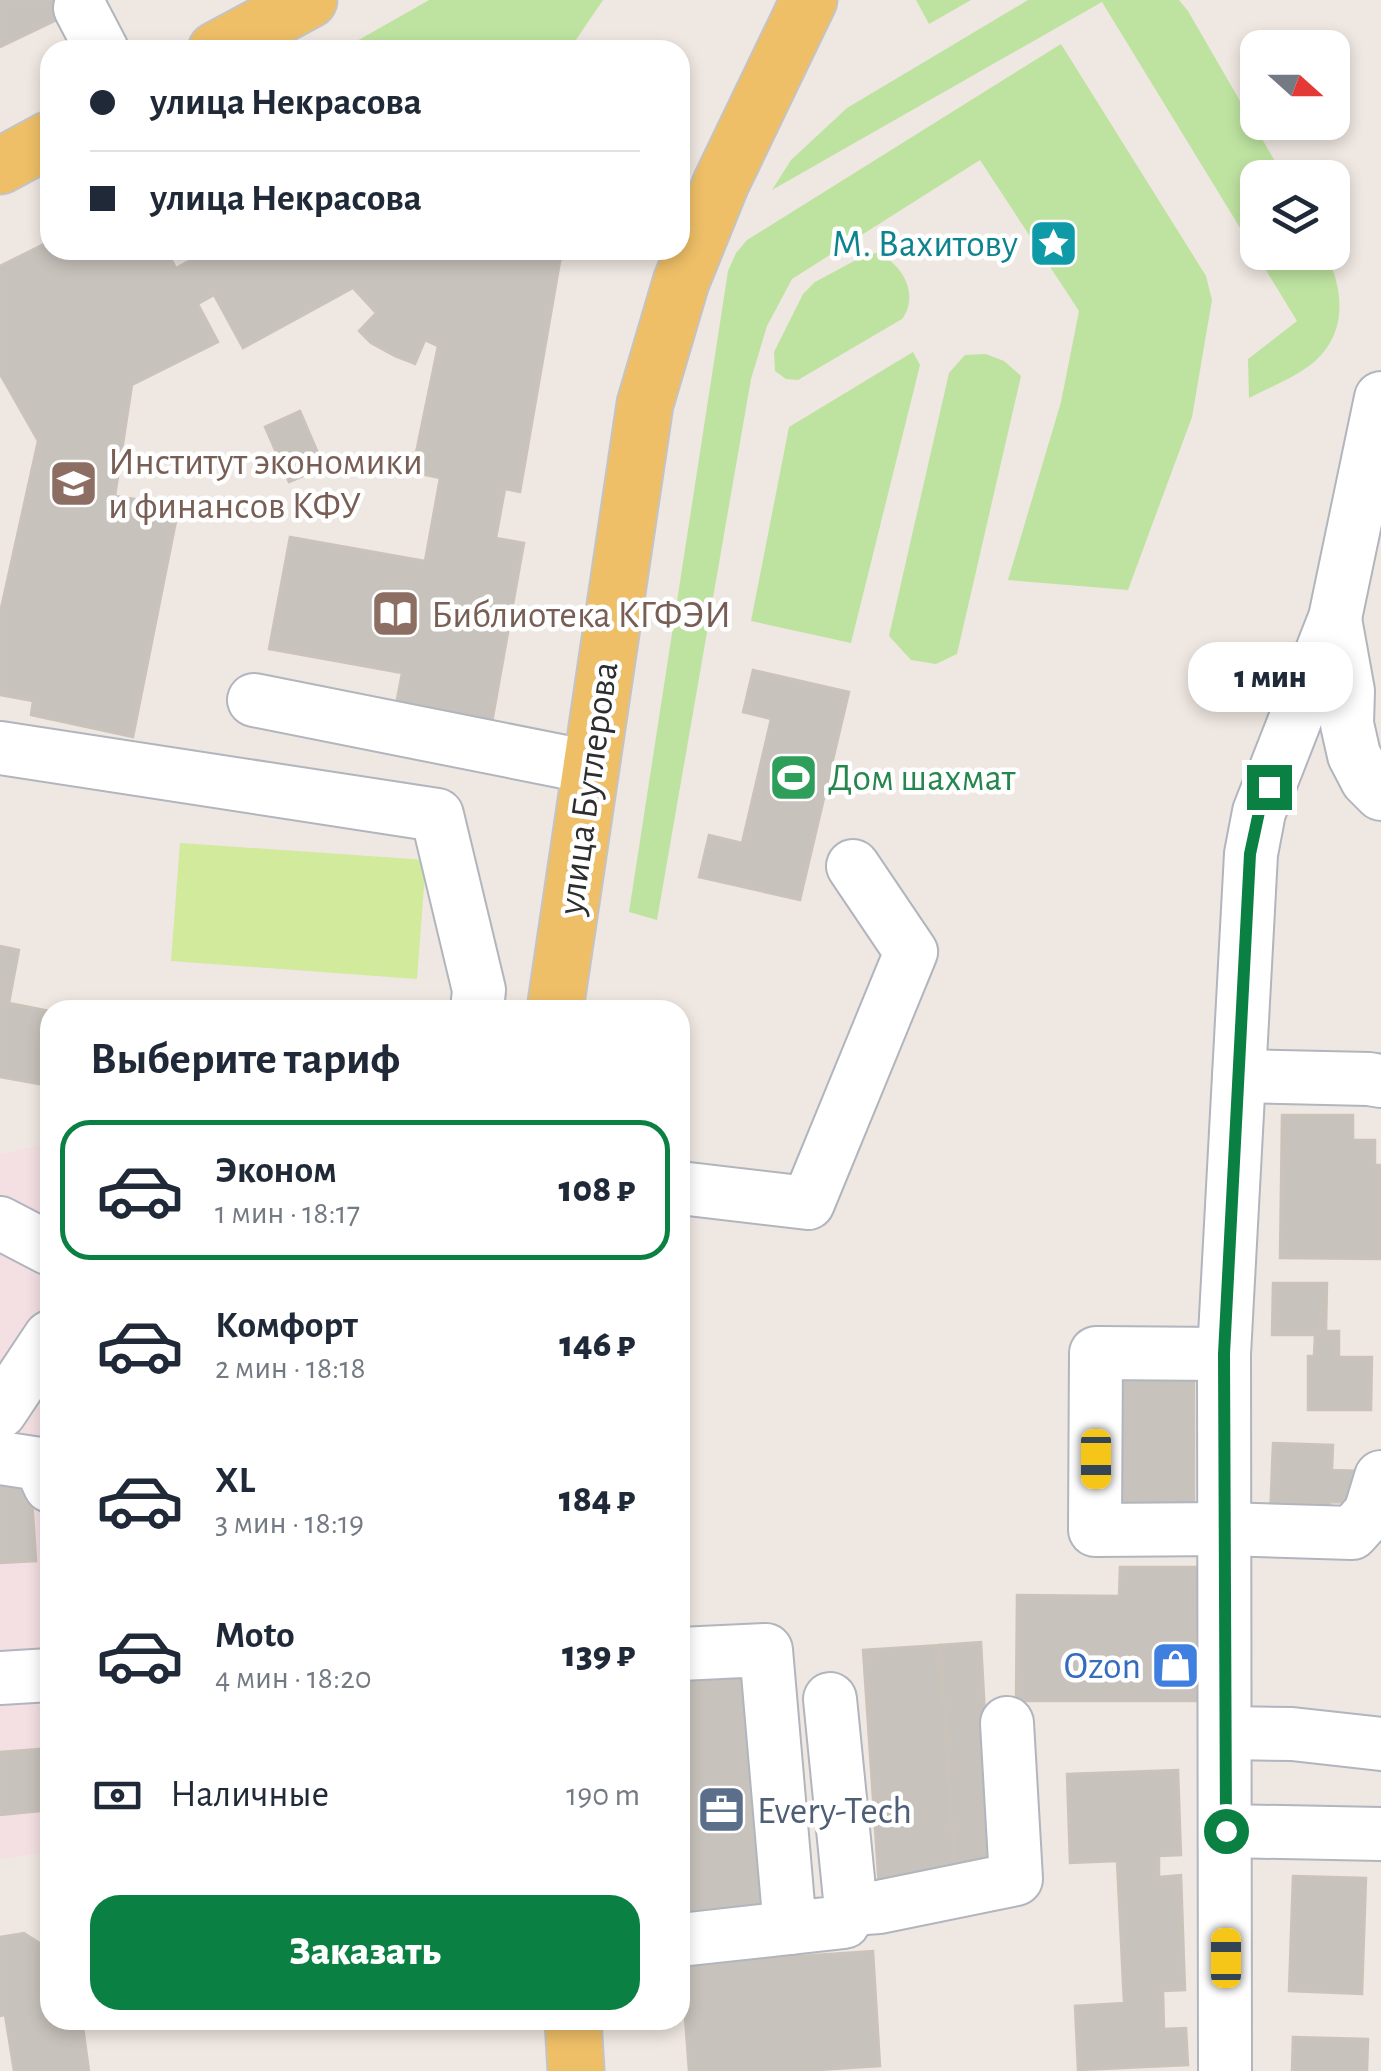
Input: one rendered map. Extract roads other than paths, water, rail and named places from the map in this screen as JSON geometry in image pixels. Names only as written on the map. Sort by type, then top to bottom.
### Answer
[{"type":"main road","points":[[235,40],[309,0]]},
{"type":"main road","name":"улица Бутлерова","points":[[690,260],[721,182],[809,0]]},
{"type":"main road","points":[[0,166],[40,144]]},
{"type":"main road","name":"улица Бутлерова","points":[[556,1000],[645,404],[690,260]]},
{"type":"main road","points":[[573,2030],[576,2071]]},
{"type":"street","points":[[1225,2071],[1224,1354],[1250,854],[1259,812],[1334,618],[1381,398]]},
{"type":"street","points":[[1334,618],[1381,675]]},
{"type":"street","points":[[1334,618],[1348,692],[1348,724],[1354,754],[1367,780],[1381,794]]},
{"type":"street","points":[[254,700],[590,766]]},
{"type":"street","points":[[0,748],[437,815],[480,990],[478,1000]]},
{"type":"street","points":[[690,1189],[808,1204],[911,952],[853,866]]},
{"type":"street","points":[[1239,1076],[1381,1081]]},
{"type":"street","points":[[0,1224],[40,1244]]},
{"type":"street","points":[[0,1412],[40,1352]]},
{"type":"street","points":[[1224,1354],[1096,1353],[1095,1530],[1352,1533],[1370,1513],[1381,1477]]},
{"type":"street","points":[[0,1458],[40,1464]]},
{"type":"street","points":[[690,1654],[766,1650],[790,1928]]},
{"type":"street","points":[[0,1678],[40,1676]]},
{"type":"street","points":[[690,1939],[844,1922],[852,1909],[830,1699]]},
{"type":"street","points":[[1226,1733],[1359,1741],[1381,1702]]},
{"type":"street","points":[[852,1909],[1016,1879],[1007,1723]]},
{"type":"street","points":[[1226,1831],[1381,1834]]},
{"type":"place","name":"М. Вахитову","points":[[1053,243]]},
{"type":"place","name":"Институт экономики и финансов КФУ","points":[[73,483]]},
{"type":"place","name":"Библиотека КГФЭИ","points":[[396,614]]},
{"type":"place","name":"Дом шахмат","points":[[793,777]]},
{"type":"place","name":"Ozon","points":[[1176,1665]]},
{"type":"place","name":"Every-Tech","points":[[722,1810]]}]
